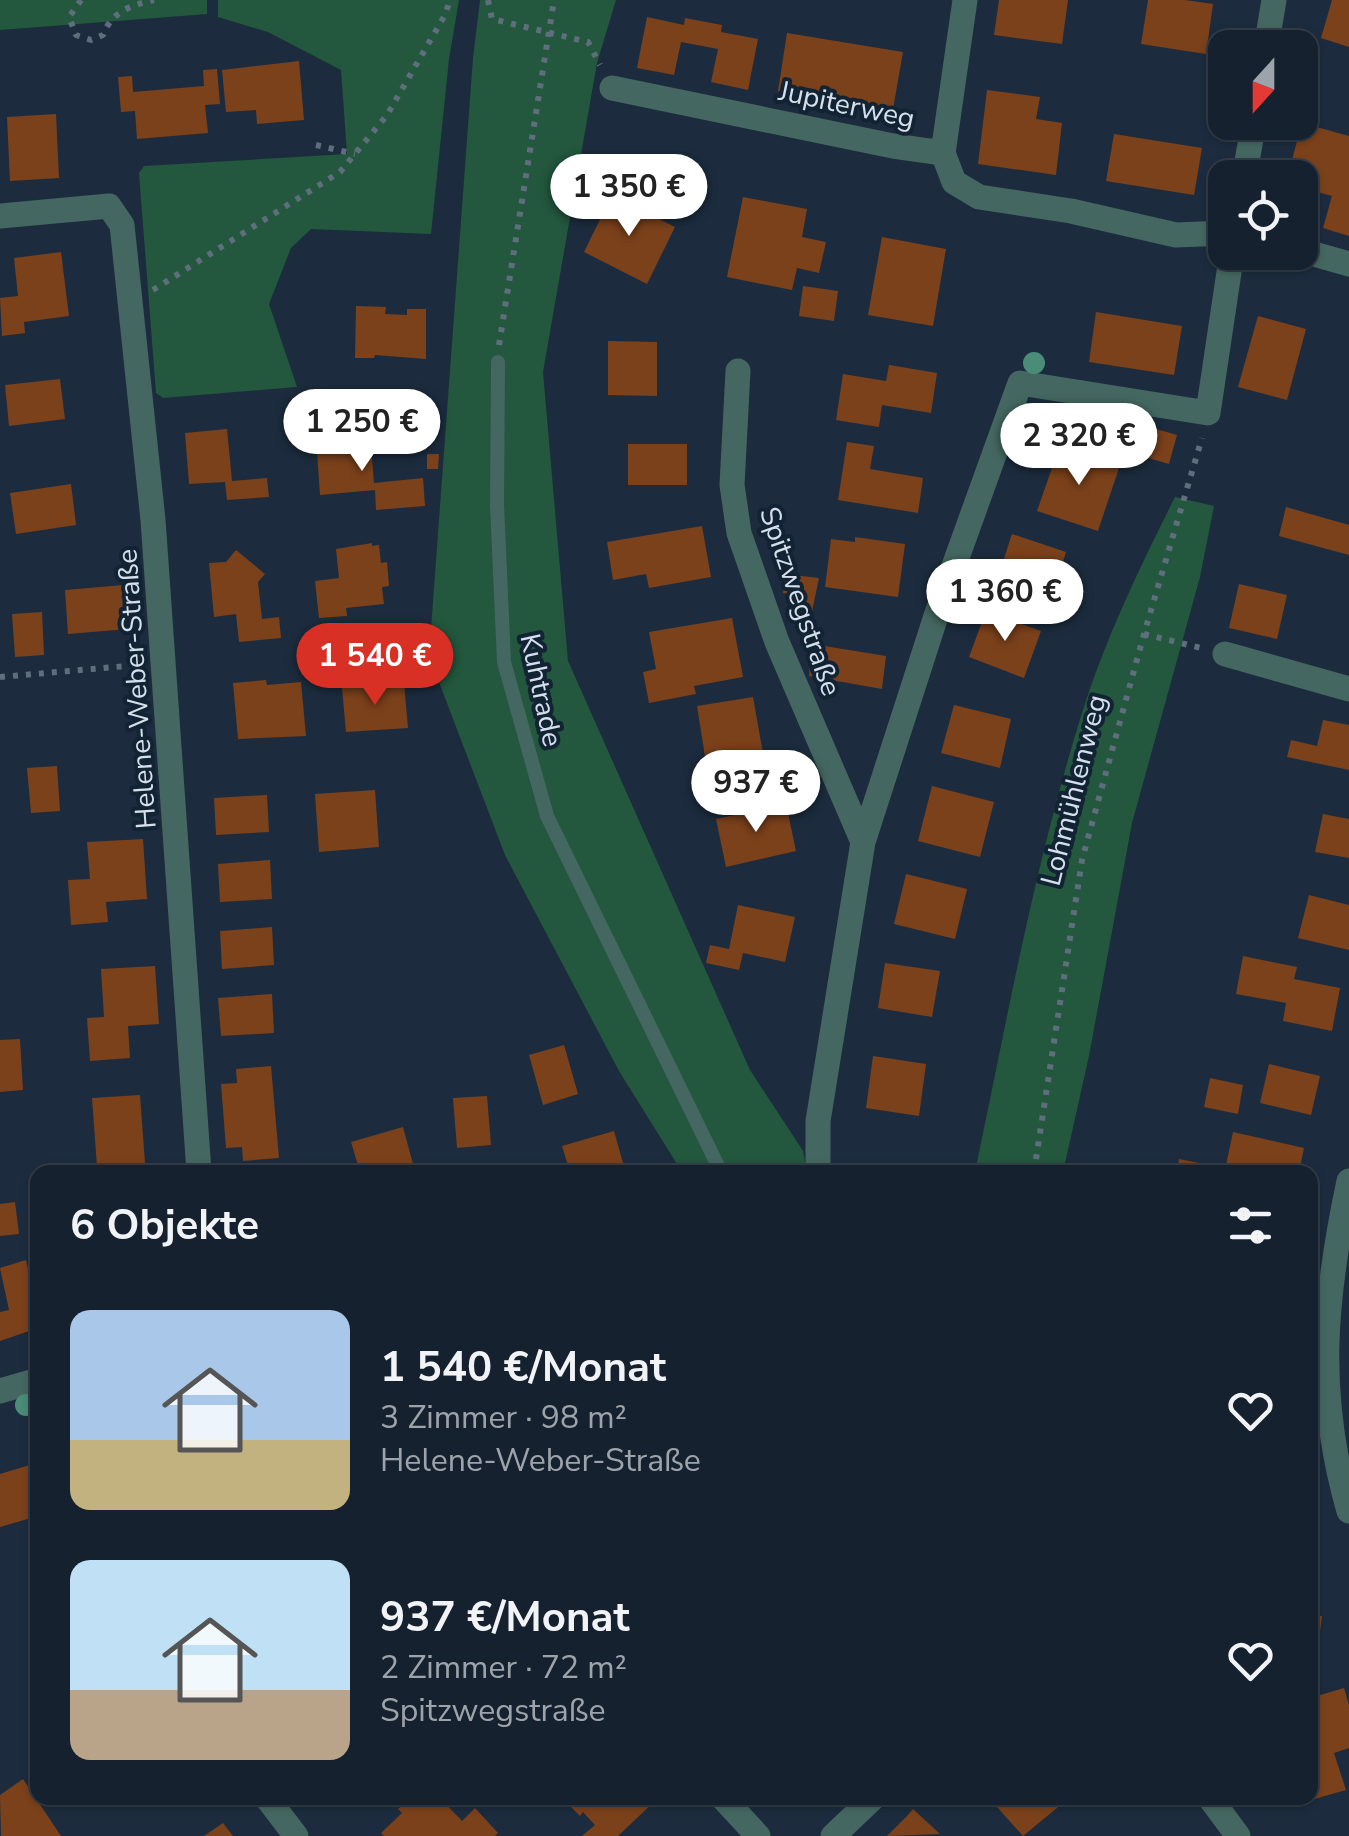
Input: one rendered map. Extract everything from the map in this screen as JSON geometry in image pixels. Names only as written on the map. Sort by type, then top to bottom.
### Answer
[{"type":"street","points":[[943,153],[965,0]]},
{"type":"street","points":[[1269,30],[1274,0]]},
{"type":"street","name":"Jupiterweg","points":[[612,88],[943,153],[954,182],[979,197],[1071,211],[1176,235],[1208,234]]},
{"type":"street","name":"Helene-Weber-Straße","points":[[0,216],[110,206],[122,225],[153,520],[198,1165]]},
{"type":"street","points":[[1318,255],[1349,264]]},
{"type":"street","points":[[818,1165],[818,1121],[862,842],[937,613],[1020,384],[1208,413],[1229,270]]},
{"type":"street","name":"Spitzwegstraße","points":[[738,370],[732,484],[739,533],[778,642],[862,842]]},
{"type":"street","points":[[1225,654],[1349,689]]},
{"type":"street","points":[[1349,1181],[1330,1291],[1324,1379],[1334,1460],[1349,1511]]},
{"type":"street","points":[[0,1390],[30,1382]]},
{"type":"street","points":[[273,1805],[296,1836]]},
{"type":"street","points":[[729,1805],[758,1836]]},
{"type":"street","points":[[833,1836],[866,1805]]},
{"type":"street","points":[[1215,1805],[1238,1836]]},
{"type":"lane","name":"Kuhtrade","points":[[498,362],[497,504],[504,662],[547,816],[717,1165]]},
{"type":"path","points":[[81,0],[69,17],[76,36],[90,40],[102,35],[128,5],[154,0]]},
{"type":"path","points":[[130,304],[340,172],[387,115],[450,0]]},
{"type":"path","points":[[488,0],[492,19],[588,42],[612,88]]},
{"type":"path","points":[[498,362],[554,0]]},
{"type":"path","points":[[316,145],[355,154]]},
{"type":"path","name":"Lohmühlenweg","points":[[1035,1165],[1082,860],[1144,634],[1184,510],[1208,413]]},
{"type":"path","points":[[1144,634],[1225,654]]},
{"type":"path","points":[[0,677],[162,662]]},
{"type":"green space","points":[[0,0],[207,0],[207,14],[0,30]]},
{"type":"green space","points":[[218,0],[459,0],[431,234],[311,229],[291,248],[269,304],[297,387],[163,398],[156,393],[139,173],[144,166],[347,154],[341,70],[268,32],[218,17]]},
{"type":"green space","points":[[480,0],[616,0],[597,63],[543,372],[568,661],[750,1070],[803,1151],[806,1165],[678,1165],[619,1071],[505,855],[429,656]]},
{"type":"green space","points":[[1175,497],[1214,506],[1200,577],[1132,823],[1065,1165],[976,1165],[1023,941],[1065,770],[1101,658]]},
{"type":"building","points":[[999,0],[1068,0],[1062,44],[994,35]]},
{"type":"building","points":[[1148,0],[1213,4],[1206,54],[1141,44]]},
{"type":"building","points":[[1332,0],[1349,0],[1349,47],[1321,38]]},
{"type":"building","points":[[647,17],[684,25],[685,18],[722,25],[721,32],[758,39],[748,90],[711,82],[718,49],[681,42],[674,75],[637,68]]},
{"type":"building","points":[[787,33],[903,52],[893,109],[778,91]]},
{"type":"building","points":[[299,61],[304,120],[257,124],[256,110],[226,112],[222,70]]},
{"type":"building","points":[[217,69],[220,104],[205,105],[208,133],[137,139],[135,111],[121,112],[118,77],[132,76],[133,92],[204,86],[203,70]]},
{"type":"building","points":[[987,90],[1040,97],[1036,119],[1062,123],[1056,175],[978,164]]},
{"type":"building","points":[[56,114],[59,178],[10,181],[7,117]]},
{"type":"building","points":[[1318,127],[1349,136],[1349,236],[1323,228],[1332,196],[1318,192],[1318,160],[1292,160],[1297,140],[1318,140]]},
{"type":"building","points":[[1114,134],[1202,148],[1194,195],[1106,181]]},
{"type":"building","points":[[612,195],[675,227],[647,284],[584,252]]},
{"type":"building","points":[[743,197],[807,209],[802,237],[826,242],[819,273],[797,268],[792,290],[727,277]]},
{"type":"building","points":[[882,237],[946,249],[933,326],[868,315]]},
{"type":"building","points":[[61,252],[69,316],[24,322],[25,333],[2,336],[0,298],[18,296],[14,258]]},
{"type":"building","points":[[803,286],[838,291],[834,321],[799,316]]},
{"type":"building","points":[[356,306],[386,307],[385,314],[407,315],[407,309],[426,309],[426,359],[375,355],[355,358]]},
{"type":"building","points":[[1096,312],[1182,326],[1174,375],[1089,362]]},
{"type":"building","points":[[1258,316],[1306,329],[1287,400],[1238,387]]},
{"type":"building","points":[[608,341],[657,342],[657,396],[608,395]]},
{"type":"building","points":[[889,365],[937,373],[931,413],[882,405],[879,427],[836,420],[843,374],[886,381]]},
{"type":"building","points":[[60,379],[65,419],[9,426],[5,385]]},
{"type":"building","points":[[1142,425],[1177,435],[1169,464],[1134,454]]},
{"type":"building","points":[[227,429],[232,481],[267,478],[269,497],[227,500],[225,482],[189,484],[185,433]]},
{"type":"building","points":[[358,430],[360,448],[371,447],[374,483],[423,478],[425,506],[376,510],[375,490],[320,495],[317,452],[328,451],[327,432]]},
{"type":"building","points":[[847,442],[874,446],[870,469],[923,478],[918,513],[838,500]]},
{"type":"building","points":[[628,444],[687,444],[687,485],[628,485]]},
{"type":"building","points":[[1060,445],[1120,465],[1098,531],[1037,511]]},
{"type":"building","points":[[427,454],[439,454],[438,469],[427,469]]},
{"type":"building","points":[[71,484],[76,525],[16,534],[10,493]]},
{"type":"building","points":[[1286,507],[1349,525],[1349,555],[1279,536]]},
{"type":"building","points":[[702,526],[711,577],[649,588],[646,574],[613,580],[607,542]]},
{"type":"building","points":[[1012,534],[1066,552],[1051,600],[996,583]]},
{"type":"building","points":[[855,537],[905,544],[898,597],[825,587],[831,539],[855,542]]},
{"type":"building","points":[[379,545],[381,563],[387,562],[389,586],[382,587],[384,604],[346,608],[347,616],[319,618],[315,581],[339,578],[336,549]]},
{"type":"building","points":[[236,550],[265,574],[258,582],[262,619],[279,617],[281,638],[239,642],[236,614],[214,617],[209,563],[226,562]]},
{"type":"building","points":[[785,574],[819,578],[810,621],[794,619],[797,595],[783,593]]},
{"type":"building","points":[[1239,584],[1287,595],[1277,639],[1229,628]]},
{"type":"building","points":[[124,585],[128,629],[68,634],[65,590]]},
{"type":"building","points":[[986,611],[1041,631],[1024,678],[969,657]]},
{"type":"building","points":[[42,612],[44,655],[15,657],[12,614]]},
{"type":"building","points":[[732,618],[743,677],[694,686],[696,694],[649,703],[643,672],[656,669],[649,632]]},
{"type":"building","points":[[812,644],[886,656],[882,689],[809,676]]},
{"type":"building","points":[[266,680],[267,685],[301,682],[306,736],[238,739],[233,683]]},
{"type":"building","points":[[404,683],[408,728],[346,732],[342,688]]},
{"type":"building","points":[[753,697],[764,759],[707,769],[697,706]]},
{"type":"building","points":[[954,705],[1011,719],[1000,768],[941,753]]},
{"type":"building","points":[[1323,720],[1349,725],[1349,770],[1287,757],[1291,740],[1317,746]]},
{"type":"building","points":[[57,766],[60,811],[31,813],[27,768]]},
{"type":"building","points":[[932,786],[994,802],[980,857],[918,841]]},
{"type":"building","points":[[375,790],[379,847],[319,852],[315,794]]},
{"type":"building","points":[[267,795],[269,832],[216,835],[214,798]]},
{"type":"building","points":[[786,804],[796,851],[726,867],[716,819]]},
{"type":"building","points":[[1323,814],[1349,819],[1349,858],[1315,852]]},
{"type":"building","points":[[143,839],[147,899],[106,902],[108,922],[71,925],[68,880],[90,879],[87,842]]},
{"type":"building","points":[[270,860],[272,899],[220,902],[218,864]]},
{"type":"building","points":[[906,874],[967,889],[955,939],[894,924]]},
{"type":"building","points":[[1309,895],[1349,905],[1349,950],[1298,938]]},
{"type":"building","points":[[738,905],[795,917],[785,962],[743,953],[739,970],[706,963],[710,945],[729,949]]},
{"type":"building","points":[[272,927],[274,965],[222,969],[220,931]]},
{"type":"building","points":[[1243,956],[1297,967],[1294,979],[1340,988],[1332,1031],[1283,1021],[1286,1003],[1236,994]]},
{"type":"building","points":[[885,963],[940,971],[932,1017],[878,1008]]},
{"type":"building","points":[[155,966],[159,1024],[128,1026],[130,1058],[90,1061],[87,1018],[104,1017],[101,969]]},
{"type":"building","points":[[272,994],[274,1033],[221,1036],[218,998]]},
{"type":"building","points":[[20,1039],[23,1090],[0,1092],[0,1040]]},
{"type":"building","points":[[564,1045],[578,1094],[543,1105],[529,1055]]},
{"type":"building","points":[[873,1056],[926,1064],[919,1116],[866,1108]]},
{"type":"building","points":[[1269,1064],[1320,1076],[1311,1115],[1260,1103]]},
{"type":"building","points":[[271,1066],[279,1158],[243,1161],[242,1147],[226,1148],[221,1084],[237,1083],[236,1069]]},
{"type":"building","points":[[1210,1078],[1243,1085],[1238,1114],[1204,1107]]},
{"type":"building","points":[[140,1095],[145,1163],[97,1165],[92,1098]]},
{"type":"building","points":[[487,1096],[491,1145],[457,1148],[453,1098]]},
{"type":"building","points":[[403,1127],[413,1164],[358,1165],[351,1142]]},
{"type":"building","points":[[614,1131],[624,1165],[568,1165],[562,1146]]},
{"type":"building","points":[[1233,1132],[1304,1148],[1300,1165],[1226,1165]]},
{"type":"building","points":[[1179,1159],[1210,1165],[1178,1165]]},
{"type":"building","points":[[15,1202],[19,1234],[0,1236],[0,1204]]},
{"type":"building","points":[[26,1260],[30,1331],[0,1341],[0,1312],[9,1310],[0,1268]]},
{"type":"building","points":[[30,1465],[30,1518],[0,1527],[0,1474]]},
{"type":"building","points":[[1344,1688],[1349,1705],[1349,1748],[1334,1753],[1346,1790],[1318,1798],[1318,1696]]},
{"type":"building","points":[[23,1779],[30,1790],[30,1805],[40,1805],[61,1836],[1,1836],[0,1795]]},
{"type":"building","points":[[403,1805],[447,1805],[462,1821],[475,1808],[498,1833],[384,1836],[381,1833],[402,1813],[398,1809]]},
{"type":"building","points":[[569,1805],[651,1805],[618,1836],[582,1836],[595,1825],[583,1812],[580,1816]]},
{"type":"building","points":[[995,1805],[1061,1805],[1023,1836]]},
{"type":"building","points":[[913,1809],[940,1834],[887,1836],[907,1816]]},
{"type":"building","points":[[223,1823],[233,1836],[204,1836]]}]
